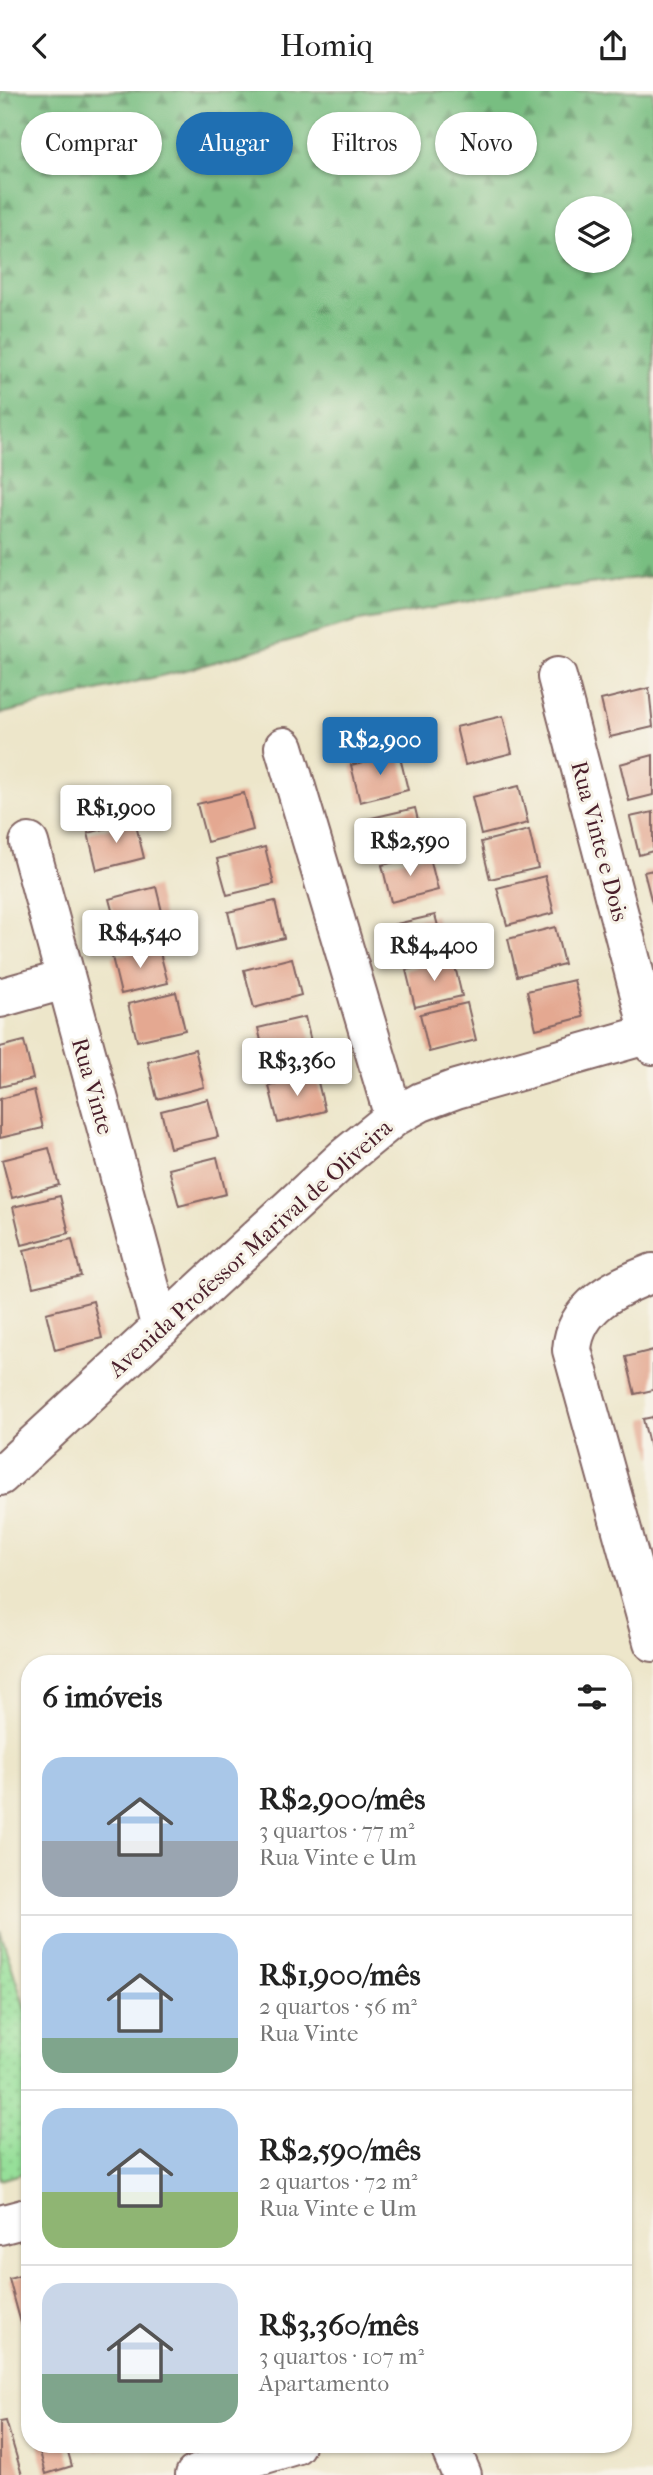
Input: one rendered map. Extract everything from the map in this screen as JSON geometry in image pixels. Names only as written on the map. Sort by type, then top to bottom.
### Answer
[{"type":"street","name":"Rua Vinte e Dois","points":[[557,677],[652,1038]]},
{"type":"street","points":[[284,747],[394,1117]]},
{"type":"street","name":"Rua Vinte","points":[[29,843],[64,981],[161,1328]]},
{"type":"street","points":[[0,998],[64,981]]},
{"type":"street","name":"Avenida Professor Marival de Oliveira","points":[[0,1476],[345,1157],[394,1117],[421,1102],[456,1089],[652,1038]]},
{"type":"street","points":[[653,1273],[627,1283],[597,1302],[580,1320],[573,1336],[572,1350],[653,1642]]},
{"type":"street","points":[[0,2225],[21,2219]]},
{"type":"street","points":[[195,2475],[268,2453]]},
{"type":"street","points":[[452,2453],[462,2475]]},
{"type":"green space","points":[[0,91],[653,91],[653,576],[517,593],[359,621],[190,669],[0,714]]},
{"type":"green space","points":[[0,1930],[21,1996],[21,2174],[0,2180]]},
{"type":"building","points":[[649,688],[653,727],[610,737],[601,700]]},
{"type":"building","points":[[503,716],[512,753],[465,765],[456,727]]},
{"type":"building","points":[[399,753],[408,790],[360,802],[351,765]]},
{"type":"building","points":[[653,755],[653,795],[629,801],[620,764]]},
{"type":"building","points":[[519,786],[528,823],[481,835],[472,797]]},
{"type":"building","points":[[244,793],[253,830],[207,842],[197,804]]},
{"type":"building","points":[[415,808],[424,845],[377,856],[367,819]]},
{"type":"building","points":[[653,812],[653,851],[639,855],[630,817]]},
{"type":"building","points":[[135,821],[144,858],[97,870],[88,833]]},
{"type":"building","points":[[529,830],[538,868],[490,879],[481,842]]},
{"type":"building","points":[[265,847],[274,884],[227,895],[217,859]]},
{"type":"building","points":[[429,854],[438,890],[391,902],[382,865]]},
{"type":"building","points":[[653,870],[653,903],[652,903],[644,872]]},
{"type":"building","points":[[545,876],[554,913],[507,925],[497,888]]},
{"type":"building","points":[[156,887],[165,924],[119,936],[109,899]]},
{"type":"building","points":[[275,901],[284,938],[237,949],[228,912]]},
{"type":"building","points":[[435,915],[445,952],[397,964],[388,926]]},
{"type":"building","points":[[555,927],[564,964],[517,976],[508,939]]},
{"type":"building","points":[[158,945],[168,983],[121,994],[112,957]]},
{"type":"building","points":[[292,958],[301,995],[254,1008],[244,970]]},
{"type":"building","points":[[453,958],[462,996],[415,1007],[406,970]]},
{"type":"building","points":[[574,980],[583,1017],[536,1029],[527,991]]},
{"type":"building","points":[[176,992],[185,1030],[137,1041],[128,1004]]},
{"type":"building","points":[[467,1003],[476,1040],[429,1052],[420,1014]]},
{"type":"building","points":[[305,1017],[314,1054],[267,1066],[258,1028]]},
{"type":"building","points":[[24,1041],[33,1079],[0,1087],[0,1047]]},
{"type":"building","points":[[195,1049],[204,1087],[157,1099],[148,1062]]},
{"type":"building","points":[[316,1074],[325,1111],[278,1123],[269,1086]]},
{"type":"building","points":[[34,1090],[43,1128],[0,1138],[0,1099]]},
{"type":"building","points":[[208,1099],[218,1137],[170,1148],[161,1111]]},
{"type":"building","points":[[49,1148],[59,1185],[12,1198],[2,1160]]},
{"type":"building","points":[[217,1157],[226,1194],[179,1206],[169,1169]]},
{"type":"building","points":[[60,1196],[69,1233],[22,1245],[13,1207]]},
{"type":"building","points":[[72,1239],[81,1276],[33,1287],[24,1250]]},
{"type":"building","points":[[93,1301],[102,1338],[55,1350],[46,1313]]},
{"type":"building","points":[[653,1350],[653,1390],[635,1394],[626,1357]]},
{"type":"building","points":[[653,1417],[653,1457],[652,1457],[643,1419]]},
{"type":"building","points":[[21,2276],[21,2323],[9,2279]]},
{"type":"building","points":[[6,2421],[22,2475],[0,2475],[0,2422]]},
{"type":"building","points":[[40,2453],[68,2453],[72,2466],[46,2474]]}]
